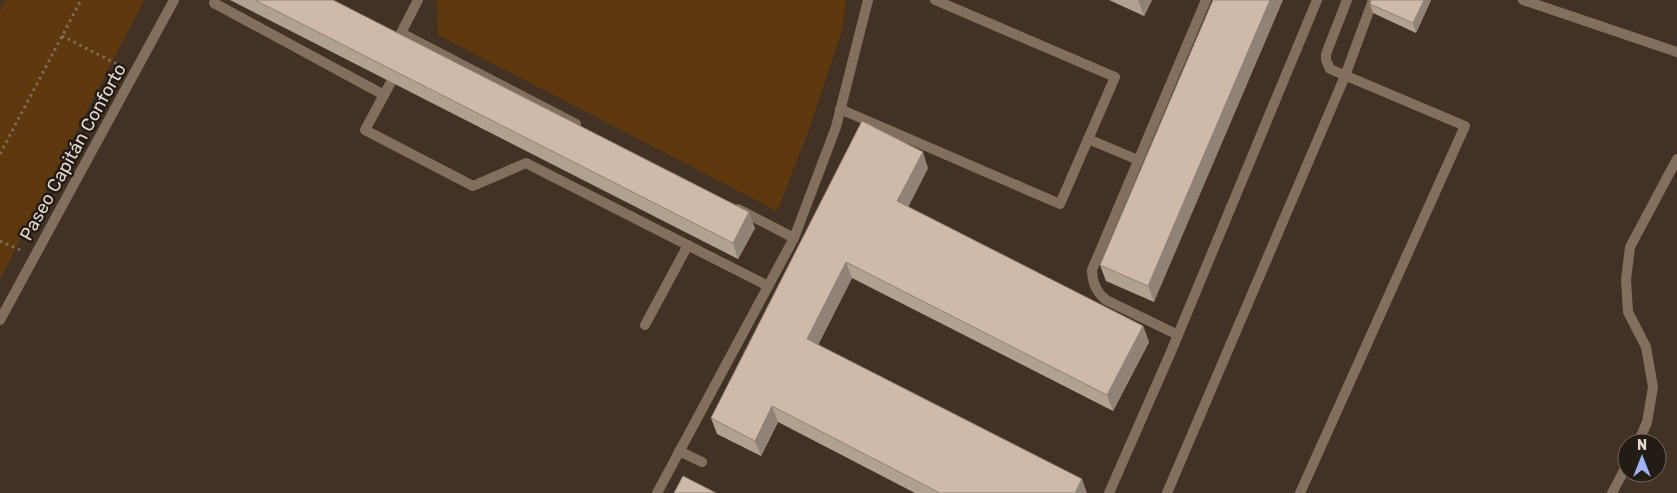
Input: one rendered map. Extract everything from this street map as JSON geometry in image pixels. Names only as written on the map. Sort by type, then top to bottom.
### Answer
[{"type":"street","name":"Paseo Capitán Conforto","points":[[0,320],[174,0]]},
{"type":"street","points":[[418,0],[402,33],[581,127]]},
{"type":"street","points":[[656,493],[794,238],[836,127],[868,0]]},
{"type":"street","points":[[840,109],[1060,204],[1115,77],[935,0]]},
{"type":"street","points":[[1178,335],[1106,300],[1095,287],[1092,279],[1092,270],[1206,0]]},
{"type":"street","points":[[1109,493],[1178,335],[1317,0]]},
{"type":"street","points":[[1300,493],[1465,126],[1330,69],[1326,60],[1326,54],[1346,0]]},
{"type":"street","points":[[1167,493],[1345,76],[1373,0]]},
{"type":"street","points":[[1523,0],[1677,52]]},
{"type":"street","points":[[214,2],[384,95]]},
{"type":"street","points":[[407,51],[413,39]]},
{"type":"street","points":[[390,82],[365,130],[473,186],[526,163],[768,286]]},
{"type":"street","points":[[1088,139],[1138,160]]},
{"type":"street","points":[[1642,433],[1647,422],[1652,387],[1646,348],[1628,312],[1626,280],[1630,247],[1677,159]]},
{"type":"street","points":[[732,206],[794,238]]},
{"type":"street","points":[[645,325],[688,245]]},
{"type":"street","points":[[679,451],[702,462]]},
{"type":"path","points":[[0,154],[81,0]]},
{"type":"path","points":[[62,36],[134,73]]},
{"type":"shaded area","points":[[5,0],[144,0],[0,279],[0,11]]},
{"type":"shaded area","points":[[437,0],[846,0],[842,30],[808,132],[777,211],[438,35]]},
{"type":"building","points":[[255,0],[333,0],[749,212],[733,243]]},
{"type":"building","points":[[1213,0],[1270,0],[1148,286],[1100,265]]},
{"type":"building","points":[[1371,0],[1424,0],[1413,23],[1370,4]]},
{"type":"building","points":[[862,121],[923,152],[897,201],[1143,326],[1107,395],[846,262],[807,339],[1082,479],[1075,493],[940,493],[772,406],[755,441],[711,418]]},
{"type":"building","points":[[683,476],[716,493],[674,493]]}]
